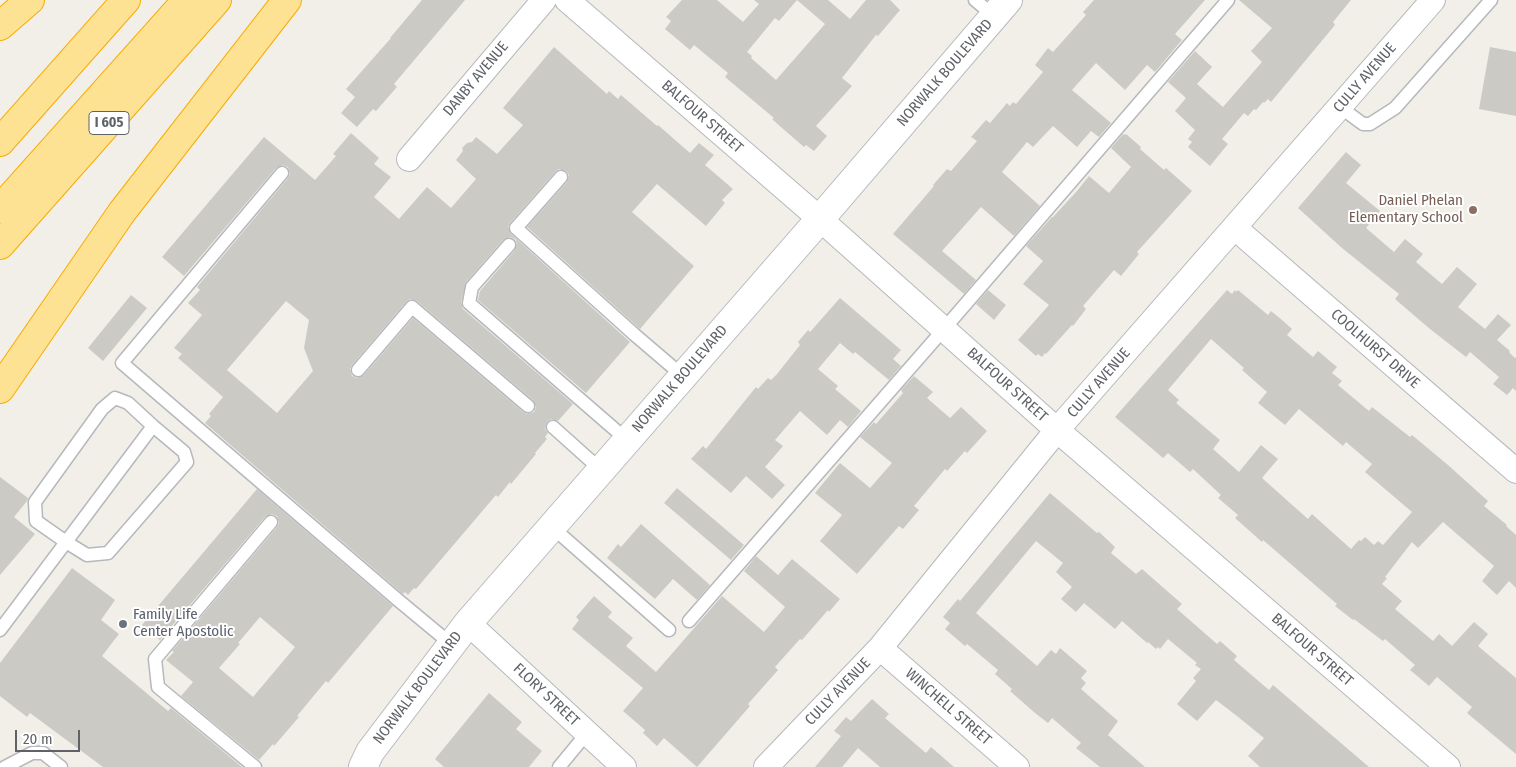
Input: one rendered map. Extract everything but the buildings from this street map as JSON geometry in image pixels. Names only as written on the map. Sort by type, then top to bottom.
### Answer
[{"type":"highway","points":[[0,26],[30,0]]},
{"type":"highway","points":[[0,142],[126,0]]},
{"type":"highway","points":[[0,188],[168,0]]},
{"type":"highway","points":[[0,209],[187,0]]},
{"type":"highway","name":"I 605","points":[[0,245],[217,0]]},
{"type":"highway","points":[[0,389],[122,212],[287,0]]},
{"type":"main road","name":"NORWALK BOULEVARD","points":[[363,767],[370,752],[459,634],[820,218],[992,5]]},
{"type":"street","name":"DANBY AVENUE","points":[[408,159],[544,0]]},
{"type":"street","name":"BALFOUR STREET","points":[[567,0],[820,218],[1057,430],[1448,767]]},
{"type":"street","name":"CULLY AVENUE","points":[[766,767],[880,648],[1057,430],[1433,0]]},
{"type":"street","name":"COOLHURST DRIVE","points":[[1235,228],[1516,471]]},
{"type":"street","name":"FLORY STREET","points":[[459,634],[587,733],[624,767]]},
{"type":"street","name":"WINCHELL STREET","points":[[880,648],[1017,767]]},
{"type":"lane","points":[[689,621],[1228,0]]},
{"type":"lane","points":[[1340,107],[1363,124],[1370,124],[1395,108],[1491,0]]},
{"type":"lane","points":[[282,173],[122,363],[398,600],[459,634]]},
{"type":"lane","points":[[562,177],[516,228],[683,376]]},
{"type":"lane","points":[[509,245],[472,287],[469,303],[627,440]]},
{"type":"lane","points":[[358,370],[412,307],[528,406]]},
{"type":"lane","points":[[115,398],[128,403],[153,426],[184,452],[187,462],[108,553],[87,555],[36,521],[35,502],[102,409],[115,398]]},
{"type":"lane","points":[[0,630],[153,426]]},
{"type":"lane","points":[[553,427],[601,470]]},
{"type":"lane","points":[[255,767],[158,687],[155,659],[271,522]]},
{"type":"lane","points":[[552,527],[669,630]]},
{"type":"lane","points":[[558,767],[587,733]]},
{"type":"lane","points":[[5,767],[32,753],[43,753],[61,767]]},
{"type":"place","name":"Daniel Phelan Elementary School","points":[[1473,210]]},
{"type":"place","name":"Family Life Center Apostolic","points":[[123,624]]}]
